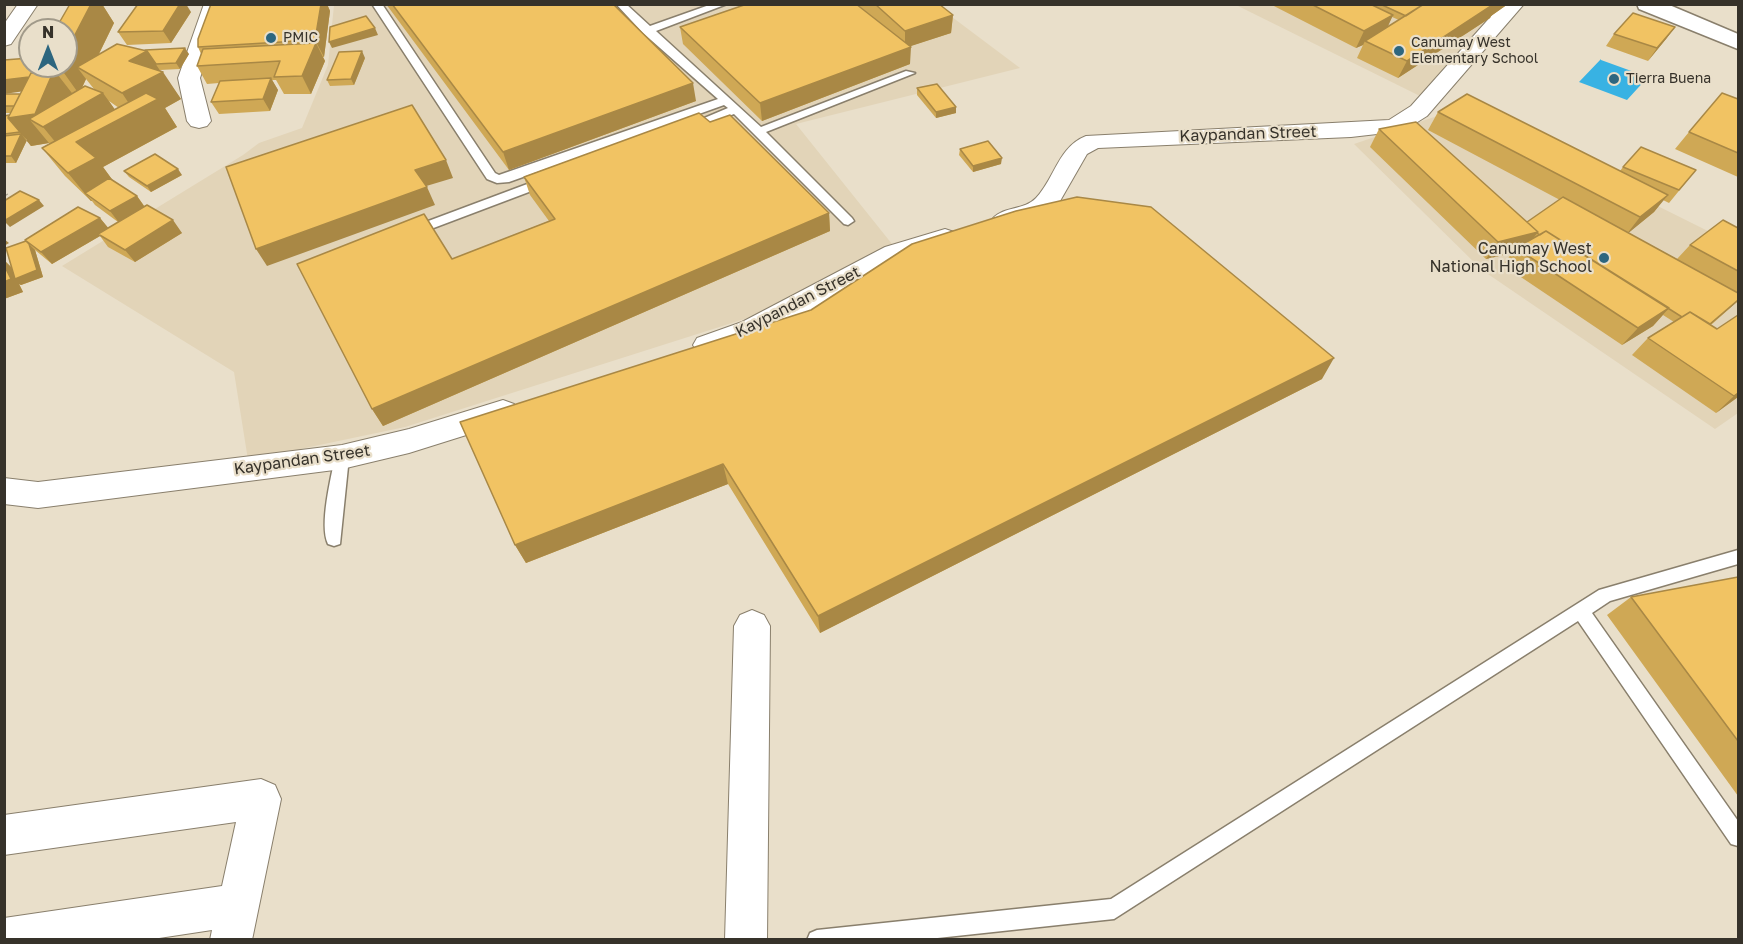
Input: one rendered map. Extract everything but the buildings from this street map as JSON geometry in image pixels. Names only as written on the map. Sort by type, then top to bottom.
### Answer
[{"type":"street","points":[[4,40],[28,4]]},
{"type":"street","points":[[199,121],[189,78],[214,4]]},
{"type":"street","name":"Kaypandan Street","points":[[686,352],[752,329],[894,253],[1038,210],[1047,202],[1078,150],[1095,141],[1395,126],[1419,111],[1514,4]]},
{"type":"street","points":[[1647,4],[1738,42]]},
{"type":"street","name":"Kaypandan Street","points":[[4,491],[38,495],[342,458],[409,441],[531,403]]},
{"type":"street","points":[[746,939],[752,626]]},
{"type":"street","points":[[4,835],[261,800],[235,922],[4,939]]},
{"type":"lane","points":[[377,4],[491,176],[497,179],[505,179],[724,101]]},
{"type":"lane","points":[[620,4],[759,131],[848,221]]},
{"type":"lane","points":[[647,31],[723,4]]},
{"type":"lane","points":[[759,131],[910,73]]},
{"type":"lane","points":[[678,131],[734,110]]},
{"type":"lane","points":[[398,237],[555,178]]},
{"type":"lane","points":[[334,539],[334,512],[342,458]]},
{"type":"lane","points":[[817,939],[1114,909],[1605,595],[1738,557]]},
{"type":"lane","points":[[1581,611],[1738,837]]},
{"type":"path","points":[[4,191],[9,198]]},
{"type":"shaded area","points":[[334,5],[936,5],[1020,68],[796,124],[892,244],[754,316],[405,427],[248,460],[234,372],[62,266],[259,143],[302,128],[328,65]]},
{"type":"shaded area","name":"Canumay West Elementary School","points":[[1236,5],[1517,5],[1422,97]]},
{"type":"shaded area","name":"Canumay West National High School","points":[[1461,108],[1738,246],[1738,413],[1715,429],[1482,270],[1354,144]]},
{"type":"water","name":"Tierra Buena","points":[[1601,59],[1648,77],[1627,100],[1579,82]]},
{"type":"place","name":"PMIC","points":[[271,38]]},
{"type":"place","name":"Canumay West Elementary School","points":[[1399,51]]},
{"type":"place","name":"Tierra Buena","points":[[1614,79]]},
{"type":"place","name":"Canumay West National High School","points":[[1604,258]]}]
